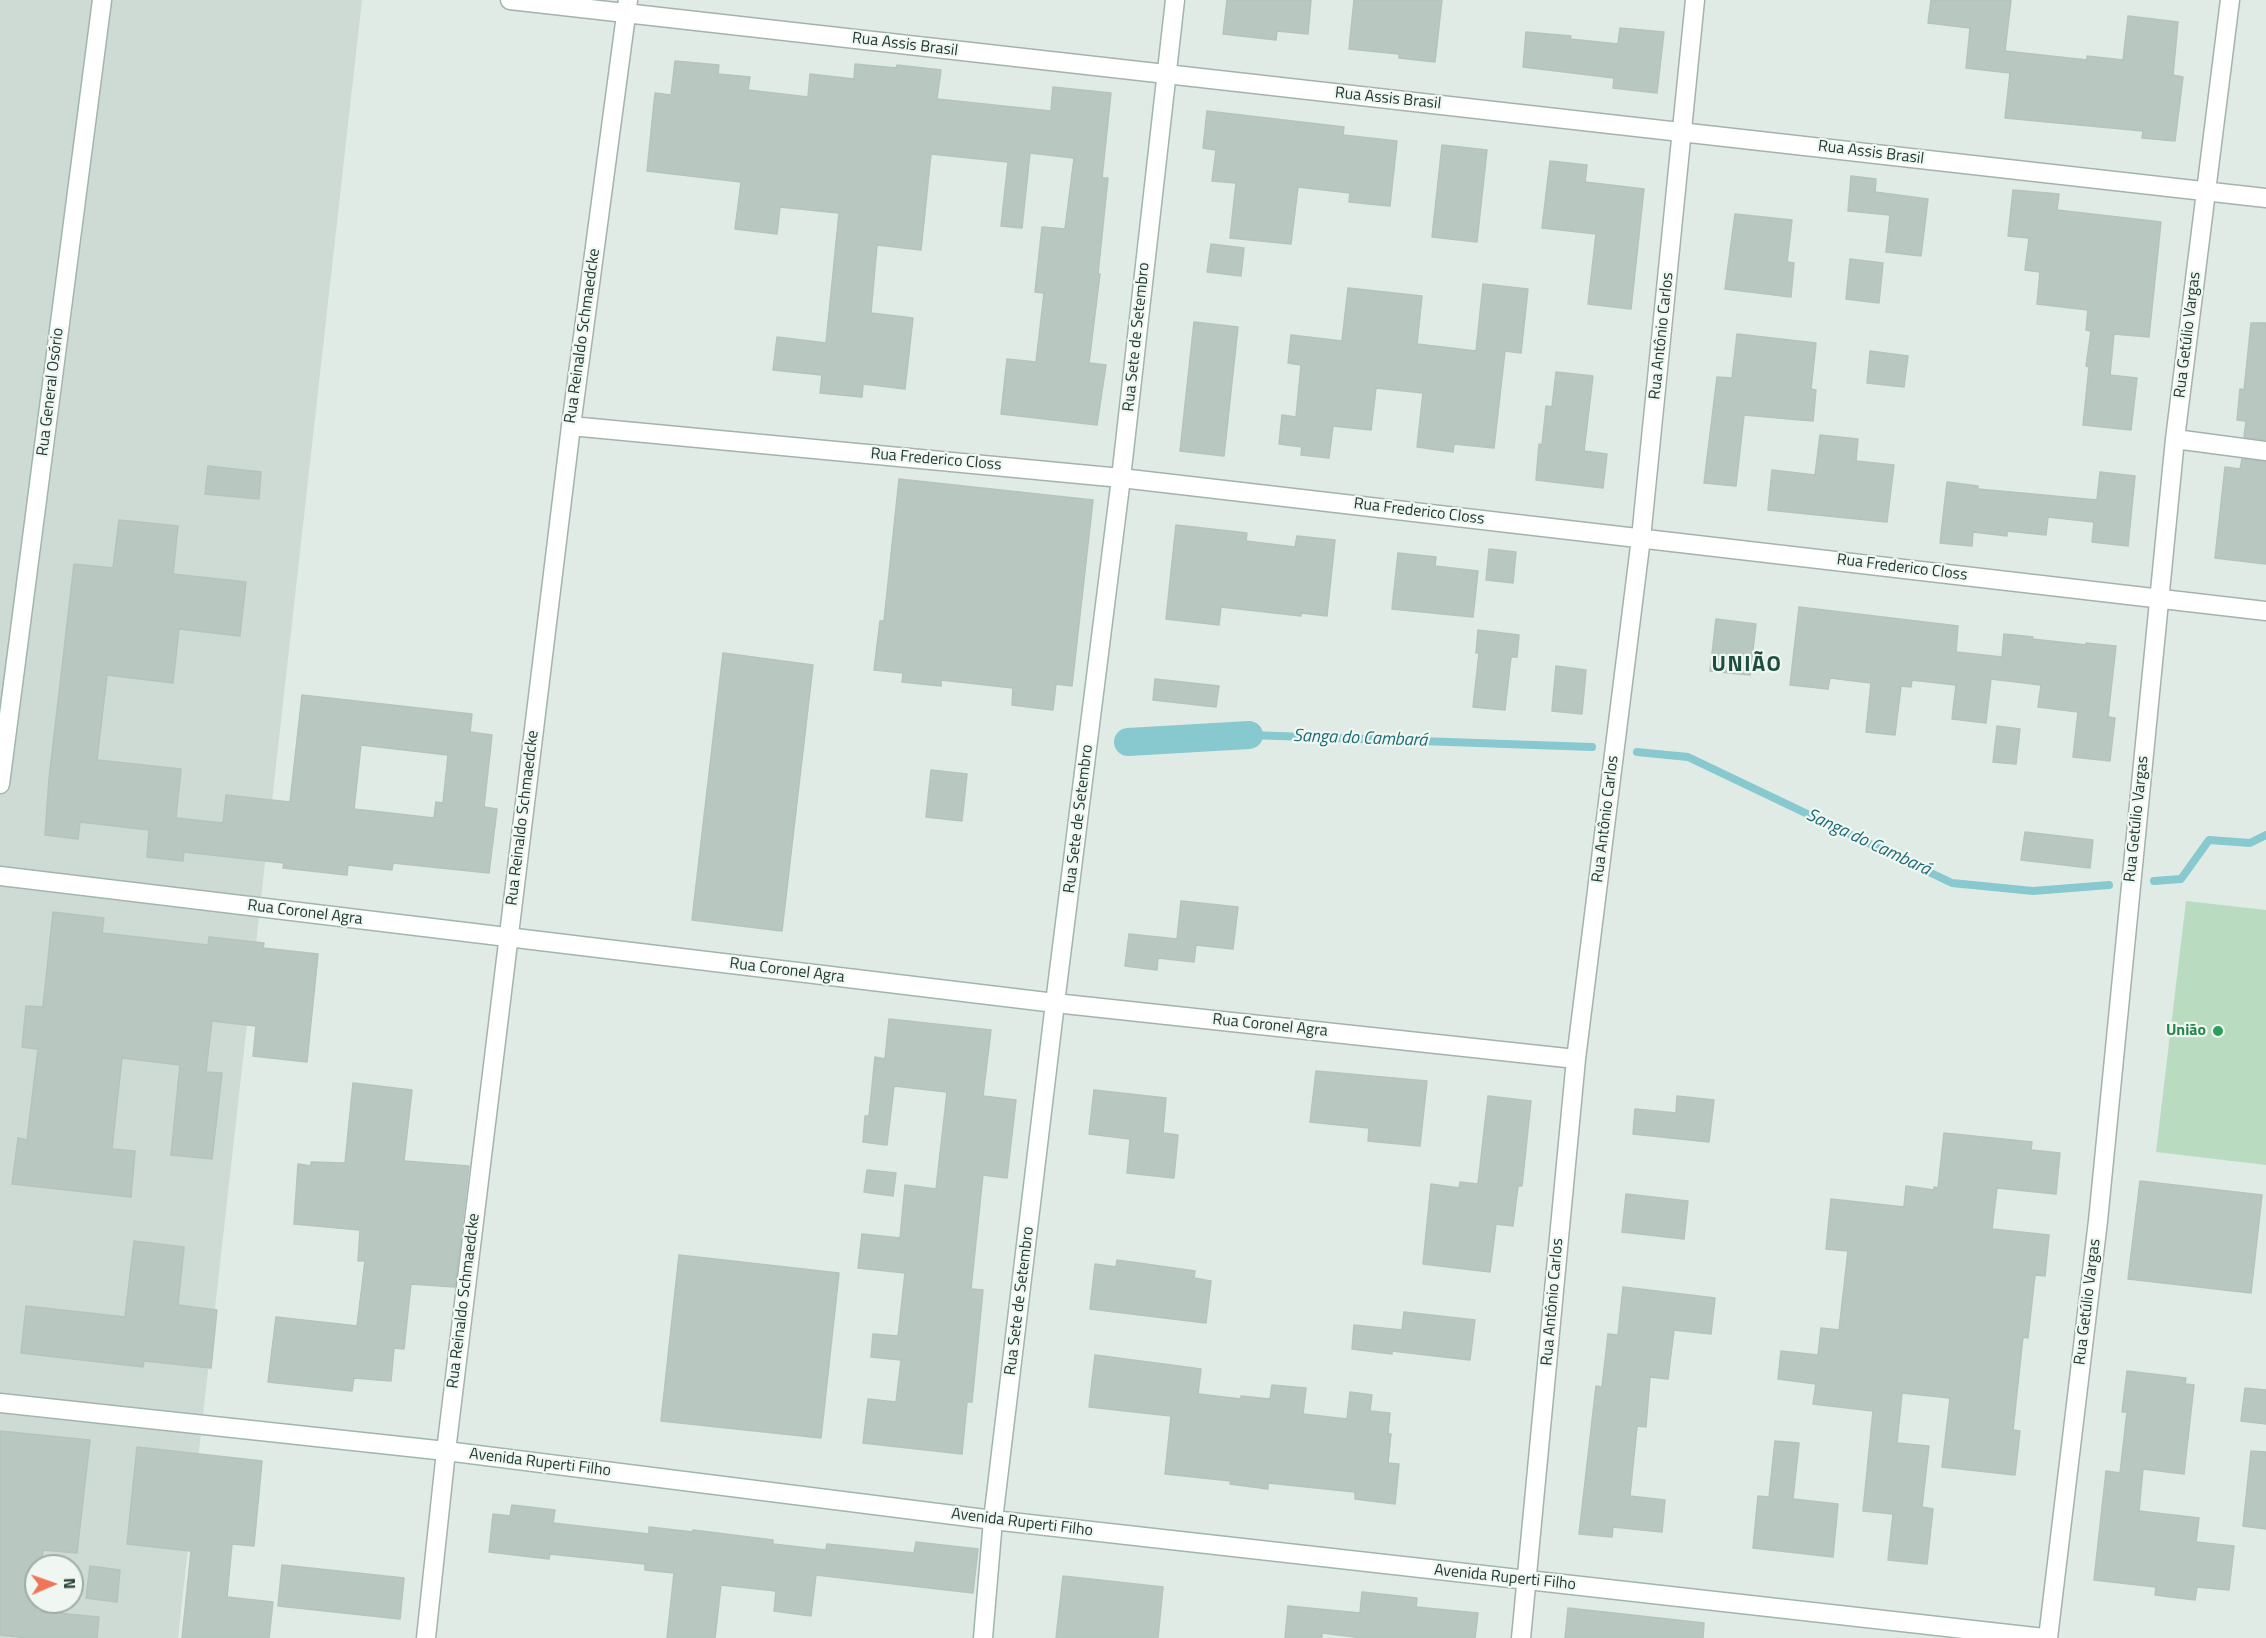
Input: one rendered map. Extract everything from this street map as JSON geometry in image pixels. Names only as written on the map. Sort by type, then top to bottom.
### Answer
[{"type":"street","name":"Rua General Osório","points":[[0,784],[102,0]]},
{"type":"street","name":"Rua Assis Brasil","points":[[510,0],[628,6],[1166,75],[2266,198]]},
{"type":"street","name":"Rua Sete de Setembro","points":[[983,1638],[993,1520],[1121,478],[1175,0]]},
{"type":"street","name":"Rua Antônio Carlos","points":[[1521,1638],[1576,1059],[1641,538],[1695,0]]},
{"type":"street","name":"Rua Getúlio Vargas","points":[[2046,1638],[2098,1221],[2175,439],[2230,0]]},
{"type":"street","name":"Rua Reinaldo Schmaedcke","points":[[426,1638],[446,1451],[571,426],[628,6]]},
{"type":"street","name":"Rua Frederico Closs","points":[[571,426],[1121,478],[2266,611]]},
{"type":"street","points":[[2175,439],[2266,450]]},
{"type":"street","name":"Rua Coronel Agra","points":[[0,876],[1055,1003],[1576,1059]]},
{"type":"street","name":"Avenida Ruperti Filho","points":[[0,1403],[446,1451],[993,1520],[2046,1638]]},
{"type":"shaded area","points":[[0,0],[362,0],[178,1638],[0,1638]]},
{"type":"green space","name":"União","points":[[2186,901],[2266,910],[2266,1165],[2156,1152]]},
{"type":"building","points":[[1227,0],[1311,0],[1308,34],[1277,31],[1276,40],[1223,34]]},
{"type":"building","points":[[1354,0],[1442,0],[1435,62],[1399,58],[1399,54],[1349,49]]},
{"type":"building","points":[[1931,0],[2011,0],[2005,51],[2087,60],[2087,56],[2123,60],[2128,16],[2178,22],[2173,75],[2183,77],[2175,141],[2142,138],[2143,131],[2005,118],[2010,73],[1966,68],[1970,28],[1928,23]]},
{"type":"building","points":[[1620,28],[1664,32],[1657,93],[1613,88],[1614,78],[1523,67],[1526,32],[1571,36],[1570,39],[1618,44]]},
{"type":"building","points":[[675,61],[719,65],[718,74],[750,77],[748,90],[808,97],[810,74],[854,79],[855,64],[896,68],[897,65],[941,70],[937,99],[1051,111],[1053,87],[1111,93],[1102,178],[1108,178],[1098,274],[1100,274],[1089,363],[1106,365],[1097,425],[1001,414],[1007,359],[1036,362],[1044,293],[1035,292],[1042,227],[1065,229],[1074,158],[1030,153],[1022,228],[1001,226],[1008,162],[931,154],[921,250],[877,245],[871,313],[913,318],[905,389],[863,384],[862,397],[820,393],[822,375],[773,370],[777,337],[826,343],[839,213],[780,207],[777,234],[735,229],[741,182],[647,171],[655,93],[671,95]]},
{"type":"building","points":[[1207,111],[1344,127],[1343,135],[1397,141],[1390,206],[1349,202],[1350,193],[1298,187],[1291,244],[1230,238],[1236,183],[1212,181],[1216,150],[1203,148]]},
{"type":"building","points":[[1442,145],[1487,150],[1477,242],[1432,237]]},
{"type":"building","points":[[1550,161],[1587,165],[1585,182],[1644,189],[1631,309],[1588,304],[1596,234],[1542,228]]},
{"type":"building","points":[[1851,176],[1876,179],[1875,192],[1928,199],[1921,256],[1886,252],[1890,215],[1848,211]]},
{"type":"building","points":[[2013,190],[2059,194],[2057,210],[2161,222],[2149,337],[2114,334],[2110,375],[2137,378],[2131,430],[2083,425],[2089,367],[2086,366],[2091,331],[2086,330],[2088,310],[2037,304],[2040,272],[2025,270],[2029,238],[2008,236]]},
{"type":"building","points":[[1735,214],[1792,220],[1787,262],[1794,263],[1791,297],[1725,289]]},
{"type":"building","points":[[1211,244],[1244,248],[1241,276],[1207,272]]},
{"type":"building","points":[[1850,259],[1883,263],[1879,303],[1846,299]]},
{"type":"building","points":[[1483,284],[1528,289],[1521,353],[1505,351],[1494,448],[1454,444],[1453,452],[1417,447],[1423,393],[1376,388],[1371,430],[1333,426],[1329,458],[1301,455],[1302,447],[1279,444],[1282,415],[1296,417],[1301,365],[1288,363],[1291,335],[1342,341],[1348,288],[1422,296],[1417,344],[1476,351]]},
{"type":"building","points":[[1194,322],[1238,327],[1224,456],[1180,451]]},
{"type":"building","points":[[2251,323],[2266,323],[2266,440],[2244,437],[2246,421],[2237,420],[2240,389],[2244,390]]},
{"type":"building","points":[[1737,334],[1816,343],[1811,389],[1816,390],[1813,421],[1744,415],[1736,486],[1704,483],[1717,377],[1732,378]]},
{"type":"building","points":[[1870,351],[1908,356],[1904,387],[1867,383]]},
{"type":"building","points":[[1556,372],[1593,376],[1584,451],[1607,454],[1603,488],[1536,480],[1539,444],[1542,445],[1546,406],[1552,407]]},
{"type":"building","points":[[1820,435],[1858,439],[1856,461],[1894,465],[1887,522],[1768,510],[1772,470],[1815,475]]},
{"type":"building","points":[[2242,459],[2266,462],[2266,564],[2215,558],[2225,467],[2240,469]]},
{"type":"building","points":[[208,466],[261,472],[259,499],[205,494]]},
{"type":"building","points":[[2100,472],[2135,476],[2128,546],[2092,542],[2094,522],[2048,517],[2046,535],[2007,531],[2007,536],[1973,532],[1972,546],[1940,543],[1947,482],[1978,486],[1978,489],[2097,500]]},
{"type":"building","points":[[899,479],[1093,500],[1072,686],[1056,684],[1053,710],[1012,705],[1013,688],[941,680],[941,686],[902,682],[903,673],[874,670],[880,621],[884,621]]},
{"type":"building","points":[[119,520],[178,526],[173,574],[246,582],[240,636],[179,629],[173,683],[107,675],[97,760],[181,769],[176,818],[223,823],[226,795],[290,802],[302,695],[472,714],[470,732],[492,735],[484,807],[497,809],[489,873],[393,863],[392,870],[348,865],[347,875],[283,868],[284,863],[184,852],[183,861],[147,857],[149,830],[80,822],[78,839],[45,835],[49,779],[74,564],[113,568]],"holes":[[[361,745],[448,755],[443,803],[436,802],[434,818],[354,809]]]},
{"type":"building","points":[[1176,525],[1247,533],[1246,541],[1295,547],[1297,536],[1335,540],[1327,616],[1301,613],[1301,616],[1221,607],[1219,625],[1166,619]]},
{"type":"building","points":[[1489,549],[1516,552],[1513,583],[1486,580]]},
{"type":"building","points":[[1398,553],[1436,557],[1435,566],[1478,571],[1473,617],[1392,609]]},
{"type":"building","points":[[1799,607],[1958,626],[1956,652],[2002,657],[2004,634],[2087,645],[2086,643],[2116,646],[2108,717],[2115,718],[2110,761],[2073,757],[2078,712],[2038,707],[2041,685],[1991,679],[1986,723],[1952,719],[1956,685],[1912,680],[1911,687],[1901,686],[1895,735],[1866,732],[1871,683],[1830,678],[1828,689],[1790,685]]},
{"type":"building","points":[[1716,619],[1756,624],[1750,675],[1710,671]]},
{"type":"building","points":[[1478,630],[1519,635],[1517,657],[1511,657],[1505,710],[1473,707],[1479,653],[1476,653]]},
{"type":"building","points":[[723,653],[813,665],[782,931],[692,920]]},
{"type":"building","points":[[1556,666],[1586,670],[1582,714],[1552,711]]},
{"type":"building","points":[[1155,679],[1219,686],[1216,707],[1153,700]]},
{"type":"building","points":[[1997,726],[2020,729],[2016,764],[1993,762]]},
{"type":"building","points":[[931,770],[967,774],[962,821],[926,817]]},
{"type":"building","points":[[2025,832],[2093,840],[2090,868],[2021,860]]},
{"type":"building","points":[[1181,901],[1238,907],[1233,949],[1196,945],[1194,962],[1158,958],[1157,970],[1125,966],[1129,934],[1177,939]]},
{"type":"building","points":[[53,912],[104,918],[102,933],[208,945],[209,937],[264,943],[263,948],[318,954],[307,1062],[253,1056],[256,1026],[212,1021],[206,1072],[222,1073],[212,1159],[171,1155],[180,1065],[122,1058],[112,1149],[135,1151],[131,1197],[12,1184],[18,1138],[27,1140],[38,1049],[22,1047],[26,1006],[43,1007]]},
{"type":"building","points":[[889,1019],[991,1030],[983,1096],[1016,1100],[1007,1178],[983,1175],[971,1289],[983,1290],[972,1402],[967,1402],[962,1454],[863,1443],[868,1399],[896,1402],[901,1360],[871,1357],[873,1334],[898,1336],[905,1273],[858,1268],[862,1234],[900,1238],[905,1185],[936,1189],[947,1092],[894,1086],[887,1145],[863,1142],[865,1116],[869,1116],[875,1057],[885,1059]]},
{"type":"building","points":[[1316,1071],[1427,1081],[1420,1146],[1368,1141],[1369,1128],[1310,1122]]},
{"type":"building","points":[[353,1083],[412,1090],[404,1161],[469,1166],[455,1287],[411,1284],[404,1349],[394,1348],[391,1381],[354,1378],[352,1391],[268,1382],[276,1317],[357,1326],[365,1261],[358,1261],[360,1230],[294,1224],[298,1164],[311,1166],[311,1162],[345,1163]]},
{"type":"building","points":[[1094,1090],[1166,1098],[1163,1133],[1178,1135],[1174,1178],[1127,1173],[1130,1139],[1089,1134]]},
{"type":"building","points":[[1488,1096],[1531,1101],[1522,1186],[1518,1186],[1513,1226],[1496,1224],[1490,1272],[1423,1264],[1431,1184],[1459,1188],[1460,1182],[1478,1184]]},
{"type":"building","points":[[1677,1096],[1714,1100],[1709,1142],[1633,1134],[1635,1109],[1676,1113]]},
{"type":"building","points":[[1944,1133],[2032,1142],[2031,1150],[2060,1153],[2056,1194],[1997,1188],[1992,1229],[2049,1235],[2045,1276],[2035,1275],[2028,1338],[2023,1337],[2013,1430],[2020,1431],[2015,1475],[1942,1467],[1950,1398],[1902,1393],[1897,1443],[1929,1446],[1922,1507],[1933,1509],[1927,1564],[1888,1560],[1893,1514],[1863,1511],[1873,1411],[1813,1404],[1816,1384],[1778,1379],[1781,1351],[1818,1355],[1821,1328],[1839,1330],[1848,1251],[1826,1249],[1831,1199],[1904,1207],[1906,1186],[1934,1190],[1934,1187],[1938,1188]]},
{"type":"building","points":[[867,1170],[896,1173],[893,1196],[864,1192]]},
{"type":"building","points":[[2140,1181],[2262,1195],[2251,1293],[2128,1279]]},
{"type":"building","points":[[1626,1194],[1688,1201],[1684,1239],[1622,1232]]},
{"type":"building","points":[[134,1241],[184,1247],[178,1305],[217,1310],[211,1368],[144,1361],[143,1367],[21,1353],[26,1306],[125,1317]]},
{"type":"building","points":[[679,1255],[839,1273],[821,1438],[661,1421]]},
{"type":"building","points":[[1117,1260],[1195,1271],[1194,1278],[1211,1281],[1206,1323],[1090,1309],[1095,1264],[1116,1267]]},
{"type":"building","points":[[1623,1287],[1715,1298],[1711,1334],[1674,1330],[1668,1379],[1650,1377],[1646,1427],[1637,1426],[1630,1496],[1665,1500],[1662,1532],[1613,1527],[1612,1537],[1579,1534],[1596,1386],[1602,1387],[1608,1334],[1618,1335]]},
{"type":"building","points":[[1404,1312],[1475,1320],[1470,1360],[1352,1349],[1354,1325],[1402,1330]]},
{"type":"building","points":[[1095,1355],[1201,1369],[1198,1394],[1241,1399],[1241,1396],[1270,1399],[1272,1385],[1306,1388],[1303,1414],[1347,1419],[1350,1392],[1372,1395],[1370,1411],[1390,1413],[1388,1434],[1391,1434],[1388,1463],[1399,1464],[1395,1504],[1355,1499],[1355,1492],[1268,1483],[1268,1489],[1230,1484],[1231,1481],[1165,1474],[1171,1416],[1089,1407]]},
{"type":"building","points":[[2127,1371],[2186,1378],[2185,1384],[2194,1385],[2184,1474],[2143,1469],[2139,1511],[2199,1518],[2196,1542],[2234,1546],[2229,1590],[2197,1587],[2195,1600],[2155,1595],[2156,1587],[2094,1580],[2106,1471],[2120,1473],[2127,1412],[2122,1412]]},
{"type":"building","points":[[2245,1388],[2266,1390],[2266,1424],[2241,1421]]},
{"type":"building","points":[[0,1431],[90,1440],[77,1553],[43,1550],[42,1554],[24,1554],[24,1614],[99,1617],[97,1638],[29,1638],[0,1635]]},
{"type":"building","points":[[1775,1441],[1799,1443],[1793,1499],[1838,1504],[1833,1557],[1753,1548],[1758,1496],[1769,1497]]},
{"type":"building","points":[[137,1447],[262,1461],[254,1546],[232,1544],[227,1597],[273,1602],[269,1638],[182,1638],[191,1551],[127,1544]]},
{"type":"building","points":[[2251,1451],[2266,1452],[2266,1529],[2243,1526]]},
{"type":"building","points":[[512,1505],[555,1510],[553,1523],[649,1534],[649,1527],[693,1532],[693,1530],[773,1540],[773,1544],[826,1550],[827,1544],[914,1553],[916,1542],[978,1549],[973,1593],[816,1575],[811,1616],[774,1611],[776,1591],[721,1585],[715,1638],[667,1638],[674,1573],[645,1570],[645,1564],[550,1554],[549,1559],[489,1552],[493,1514],[510,1516]]},
{"type":"building","points":[[282,1565],[404,1578],[400,1619],[278,1606]]},
{"type":"building","points":[[90,1566],[120,1570],[117,1602],[86,1598]]},
{"type":"building","points":[[1063,1576],[1163,1587],[1158,1638],[1056,1638]]},
{"type":"building","points":[[1362,1592],[1417,1598],[1416,1607],[1478,1613],[1475,1638],[1363,1638],[1322,1633],[1322,1638],[1285,1638],[1288,1606],[1360,1613]]},
{"type":"building","points":[[1568,1608],[1704,1623],[1703,1638],[1565,1638]]},
{"type":"waterway","name":"Sanga do Cambará","points":[[1249,735],[1592,747]]},
{"type":"waterway","name":"Sanga do Cambará","points":[[1128,742],[1249,735]]},
{"type":"waterway","name":"Sanga do Cambará","points":[[1637,752],[1688,757],[1952,883],[2033,891],[2109,885]]},
{"type":"waterway","name":"Sanga do Cambará","points":[[2154,881],[2181,879],[2209,840],[2250,843],[2266,835]]},
{"type":"place","name":"União","points":[[2218,1031]]},
{"type":"district","name":"UNIÃO","points":[[1747,666]]}]
